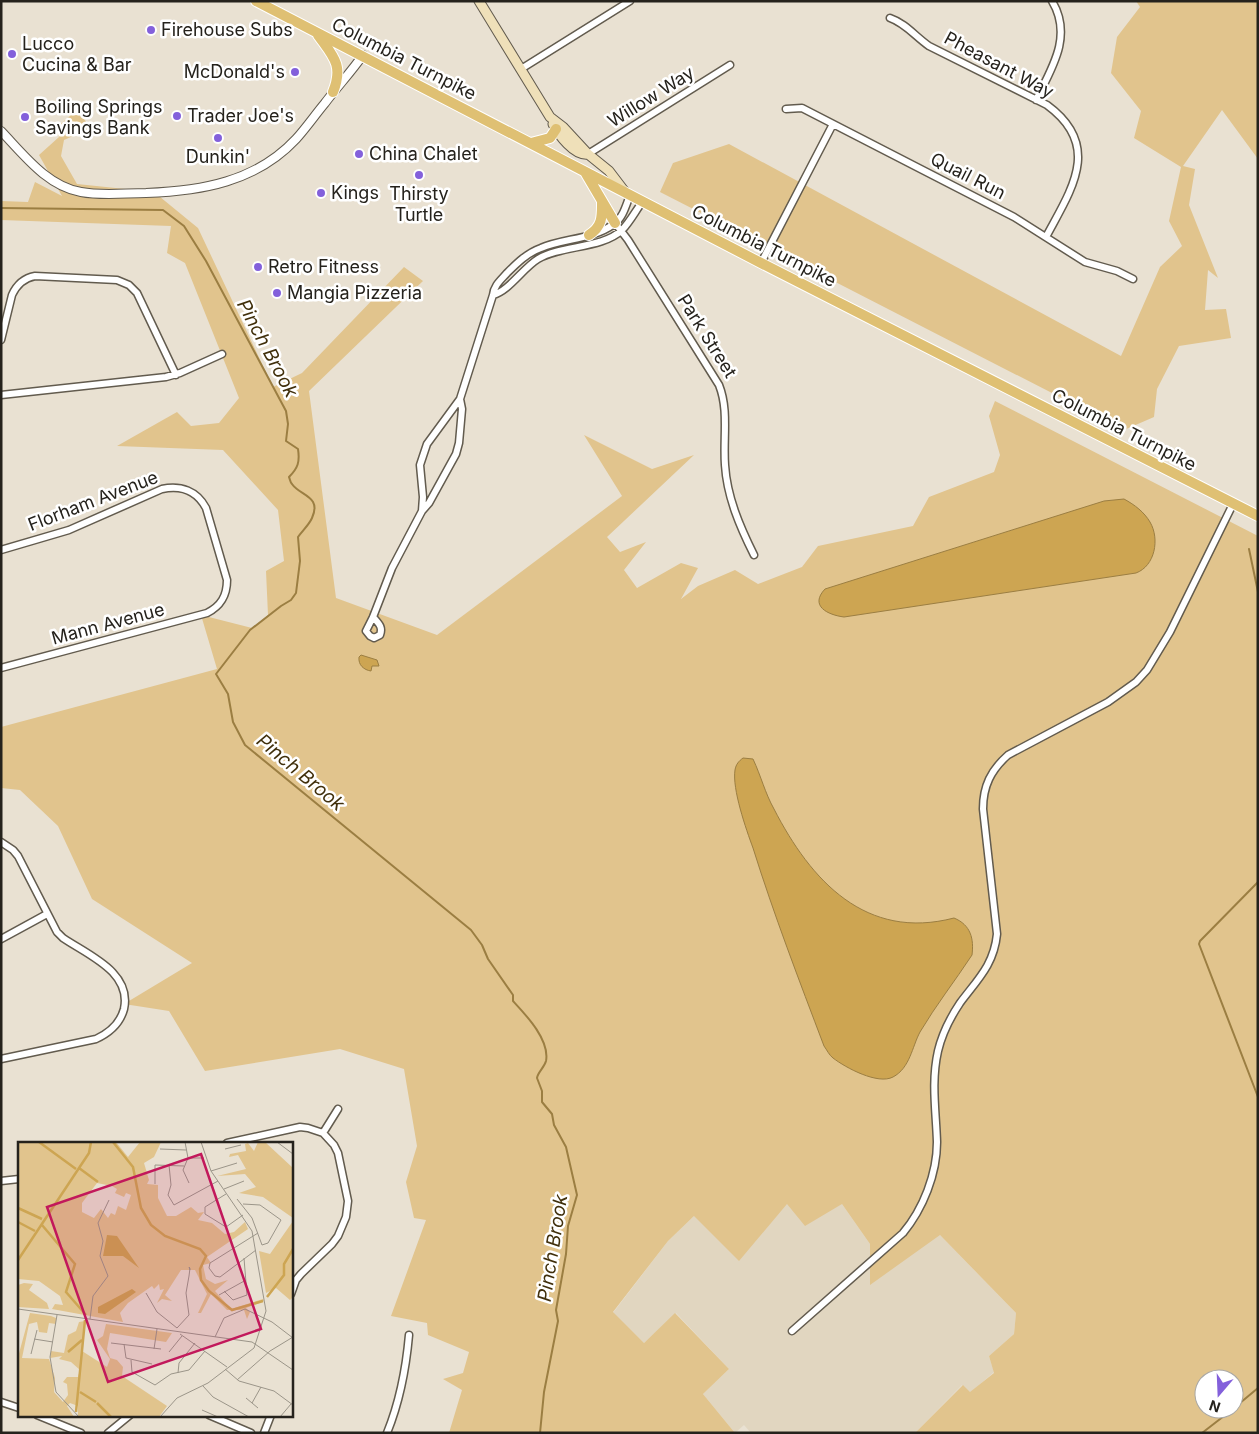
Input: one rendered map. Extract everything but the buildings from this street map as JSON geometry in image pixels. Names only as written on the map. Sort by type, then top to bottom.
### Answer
[{"type":"main road","name":"Columbia Turnpike","points":[[256,1],[761,263],[1258,516]]},
{"type":"main road","points":[[479,1],[556,129],[575,150],[582,154],[588,154]]},
{"type":"main road","points":[[316,32],[338,62],[338,82],[333,92]]},
{"type":"main road","points":[[550,117],[588,154],[609,171],[628,193]]},
{"type":"main road","points":[[531,143],[550,138],[556,129]]},
{"type":"main road","points":[[584,171],[618,227]]},
{"type":"main road","points":[[589,235],[600,226],[602,200]]},
{"type":"street","points":[[521,69],[630,1]]},
{"type":"street","points":[[1036,100],[1060,48],[1062,28],[1060,18],[1052,1]]},
{"type":"street","name":"Pheasant Way","points":[[890,18],[900,21],[929,46],[1053,110],[1064,122],[1073,137],[1078,156],[1076,175],[1073,186],[1046,237]]},
{"type":"street","points":[[1,130],[40,170],[57,183],[69,189],[97,193],[195,190],[225,183],[246,174],[272,159],[296,139],[363,56]]},
{"type":"street","name":"Willow Way","points":[[588,154],[730,65]]},
{"type":"street","name":"Quail Run","points":[[786,109],[802,108],[1014,217],[1085,262],[1117,271],[1133,279]]},
{"type":"street","points":[[761,263],[832,124]]},
{"type":"street","points":[[618,227],[628,193]]},
{"type":"street","points":[[493,295],[500,293],[523,271],[549,254],[601,241],[618,227],[643,201]]},
{"type":"street","points":[[422,511],[423,497],[420,465],[426,444],[460,399],[494,289],[498,283],[526,255],[534,251],[551,244],[618,227]]},
{"type":"street","name":"Park Street","points":[[618,227],[723,394],[726,474],[737,517],[754,556]]},
{"type":"street","points":[[1,340],[12,294],[24,280],[35,276],[117,280],[129,285],[136,293],[176,375]]},
{"type":"street","points":[[1,395],[176,375],[222,354]]},
{"type":"street","points":[[373,617],[392,568],[422,511],[429,503],[456,454],[459,443],[462,409],[460,399]]},
{"type":"street","name":"Florham Avenue","points":[[1,550],[69,530],[162,490],[186,489],[200,498],[206,508],[227,580],[226,594],[220,604]]},
{"type":"street","points":[[792,1331],[902,1233],[916,1214],[928,1188],[936,1159],[934,1079],[939,1048],[950,1020],[990,963],[996,944],[997,934],[983,809],[983,799],[988,779],[999,763],[1008,755],[1108,702],[1129,687],[1147,670],[1170,632],[1233,504]]},
{"type":"street","name":"Mann Avenue","points":[[1,668],[207,613],[220,604]]},
{"type":"street","points":[[1,842],[18,856],[54,927],[63,938],[115,973],[120,980],[124,993],[123,1011],[116,1025],[96,1039],[1,1059]]},
{"type":"street","points":[[1,939],[47,914]]},
{"type":"street","points":[[323,1134],[338,1109]]},
{"type":"street","points":[[232,1142],[308,1128],[323,1134],[329,1139],[338,1153],[348,1201],[346,1217],[338,1236],[296,1280],[292,1291]]},
{"type":"street","points":[[1,1181],[18,1179]]},
{"type":"street","points":[[387,1433],[402,1390],[410,1335]]},
{"type":"street","points":[[1,1402],[18,1408]]},
{"type":"street","points":[[39,1416],[81,1433]]},
{"type":"street","points":[[108,1433],[129,1416]]},
{"type":"street","points":[[211,1416],[251,1433]]},
{"type":"street","points":[[264,1433],[271,1416]]},
{"type":"shaded area","points":[[1136,1],[1258,1],[1258,159],[1222,110],[1183,166],[1195,169],[1189,205],[1218,278],[1208,270],[1205,310],[1226,309],[1231,338],[1179,346],[1157,389],[1154,417],[1124,430],[660,192],[673,163],[729,144],[1121,356],[1160,267],[1182,246],[1169,221],[1181,167],[1134,138],[1141,111],[1111,73],[1117,37],[1140,7]]},
{"type":"shaded area","points":[[77,110],[91,128],[64,140],[61,156],[77,184],[154,192],[198,228],[273,387],[302,373],[404,267],[423,281],[309,391],[336,598],[437,635],[622,496],[584,435],[652,469],[694,455],[607,537],[620,552],[646,542],[624,570],[637,588],[681,563],[698,568],[681,599],[698,586],[735,570],[758,584],[802,567],[818,546],[913,526],[929,497],[994,472],[1000,455],[989,416],[995,401],[1258,536],[1258,1433],[915,1433],[963,1385],[970,1392],[994,1373],[989,1356],[1014,1334],[1016,1313],[940,1235],[870,1285],[870,1244],[842,1204],[805,1226],[787,1204],[739,1261],[694,1216],[668,1241],[613,1312],[644,1343],[675,1313],[729,1369],[703,1394],[735,1433],[449,1433],[462,1390],[443,1379],[463,1373],[469,1352],[428,1335],[427,1323],[391,1316],[426,1220],[414,1218],[406,1182],[417,1146],[404,1069],[340,1049],[205,1071],[169,1011],[124,1004],[192,963],[92,899],[58,826],[20,790],[1,788],[1,727],[217,669],[201,615],[252,628],[268,615],[266,571],[284,561],[278,510],[223,450],[117,446],[177,412],[191,426],[219,423],[239,398],[185,263],[167,253],[171,226],[1,220],[1,201],[28,202],[35,182],[62,196],[39,155],[59,137],[57,127]]},
{"type":"shaded area","points":[[1124,499],[1145,515],[1150,522],[1155,536],[1154,551],[1148,564],[1136,573],[844,617],[827,612],[820,605],[819,600],[825,589],[1104,501]]},
{"type":"shaded area","points":[[361,655],[377,660],[379,666],[372,666],[371,671],[366,670],[359,662]]},
{"type":"shaded area","points":[[743,758],[753,759],[771,803],[805,860],[824,881],[845,899],[868,913],[894,921],[923,923],[954,918],[964,924],[970,933],[972,938],[972,955],[932,1012],[920,1032],[907,1063],[893,1077],[879,1079],[854,1071],[833,1058],[824,1046],[778,923],[740,809],[735,770]]},
{"type":"shaded area","points":[[788,1204],[842,1204],[870,1244],[940,1235],[1016,1313],[1014,1334],[989,1356],[994,1372],[970,1393],[962,1385],[915,1433],[751,1433],[744,1425],[735,1433],[703,1394],[729,1369],[676,1313],[644,1343],[613,1313],[668,1241],[694,1216]]},
{"type":"waterway","name":"Pinch Brook","points":[[1,208],[163,210],[184,226],[206,261],[286,411],[288,424],[286,441],[298,449],[299,454],[298,464],[289,477],[291,483],[309,497],[314,505],[311,521],[298,537],[300,561],[296,593],[291,600],[250,630],[216,674],[228,694],[233,722],[245,745],[471,930],[513,995],[513,1001],[541,1036],[546,1053],[546,1061],[537,1078],[542,1091],[542,1102],[552,1114],[554,1125],[566,1147],[577,1195],[568,1226],[566,1254],[556,1310],[558,1321],[544,1392],[540,1433]]},
{"type":"waterway","points":[[1249,549],[1258,592]]},
{"type":"waterway","points":[[1258,882],[1199,944],[1258,1097]]},
{"type":"waterway","points":[[1244,1400],[1258,1388]]},
{"type":"waterway","points":[[1202,1433],[1220,1419]]},
{"type":"place","name":"Firehouse Subs","points":[[151,30]]},
{"type":"place","name":"Lucco Cucina & Bar","points":[[12,54]]},
{"type":"place","name":"McDonald's","points":[[295,72]]},
{"type":"place","name":"Trader Joe's","points":[[177,116]]},
{"type":"place","name":"Boiling Springs Savings Bank","points":[[25,117]]},
{"type":"place","name":"Dunkin'","points":[[218,138]]},
{"type":"place","name":"China Chalet","points":[[359,154]]},
{"type":"place","name":"Thirsty Turtle","points":[[419,175]]},
{"type":"place","name":"Kings","points":[[321,193]]},
{"type":"place","name":"Retro Fitness","points":[[258,267]]},
{"type":"place","name":"Mangia Pizzeria","points":[[277,293]]}]
